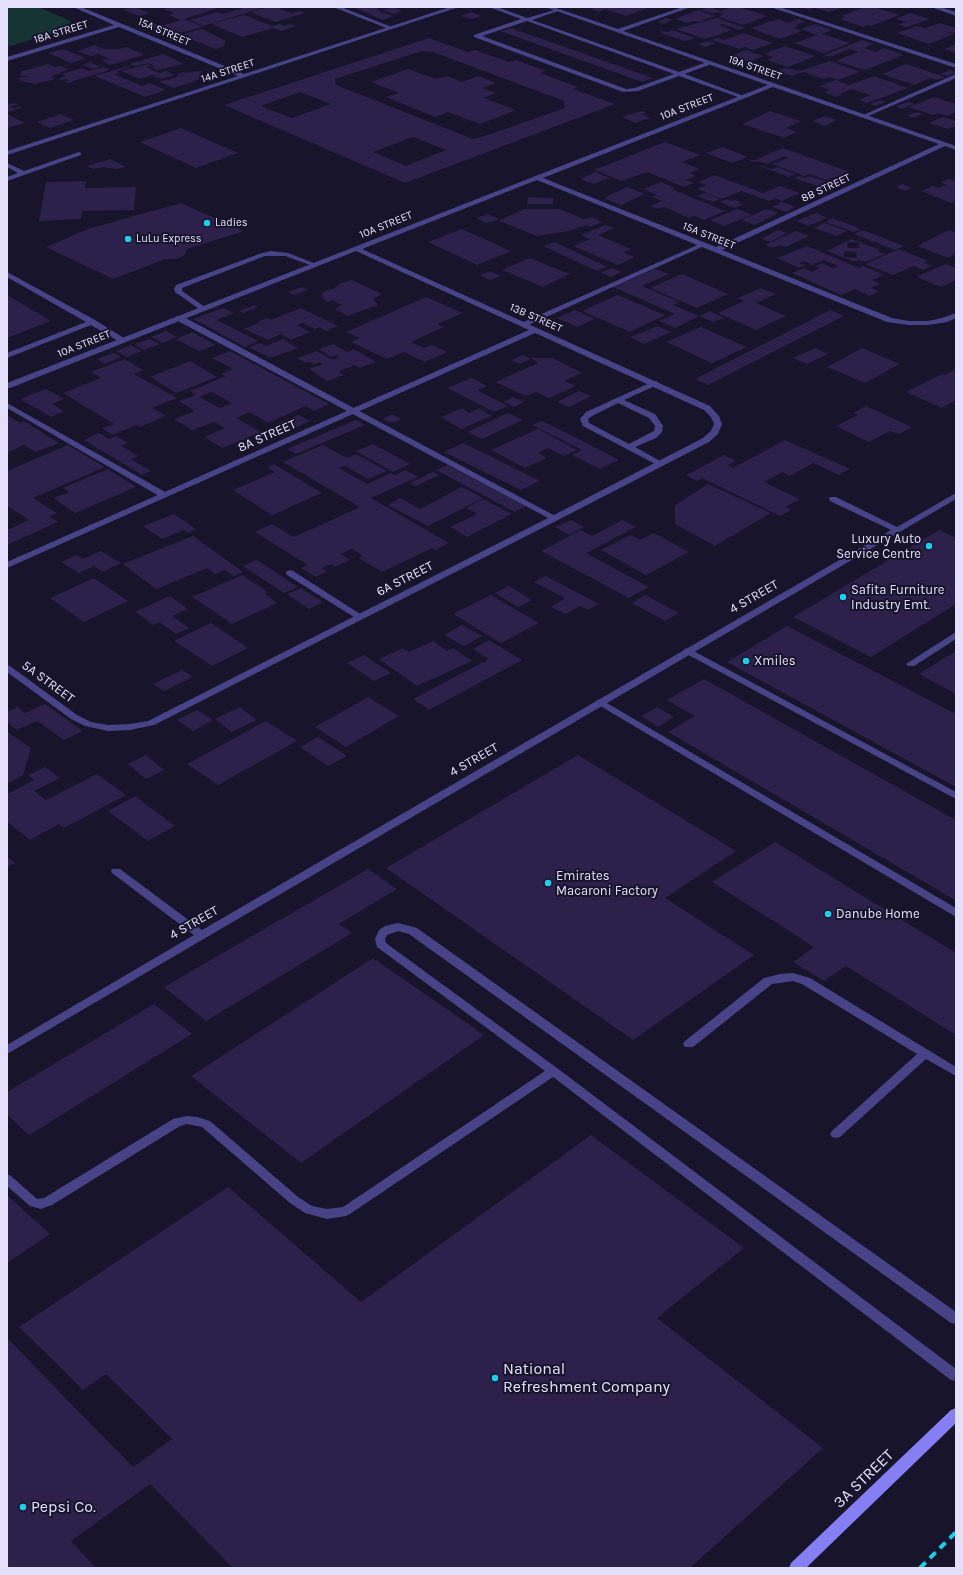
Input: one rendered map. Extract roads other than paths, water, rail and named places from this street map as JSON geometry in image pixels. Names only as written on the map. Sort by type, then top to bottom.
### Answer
[{"type":"street","name":"15A STREET","points":[[76,7],[243,76]]},
{"type":"street","points":[[336,7],[391,28]]},
{"type":"street","name":"14A STREET","points":[[8,152],[456,7]]},
{"type":"street","points":[[492,7],[743,97]]},
{"type":"street","name":"19A STREET","points":[[548,7],[956,148]]},
{"type":"street","points":[[618,31],[688,7]]},
{"type":"street","points":[[774,7],[956,66]]},
{"type":"street","points":[[934,7],[956,14]]},
{"type":"street","points":[[556,10],[476,36],[621,90],[636,90],[709,63]]},
{"type":"street","name":"18A STREET","points":[[7,59],[120,25]]},
{"type":"street","points":[[864,116],[956,76]]},
{"type":"street","name":"10A STREET","points":[[7,386],[773,85]]},
{"type":"street","name":"8B STREET","points":[[715,250],[945,144]]},
{"type":"street","points":[[7,179],[79,154]]},
{"type":"street","points":[[7,165],[24,173]]},
{"type":"street","name":"15A STREET","points":[[536,178],[874,315],[890,320],[915,323],[928,323],[944,320],[956,315]]},
{"type":"street","points":[[523,324],[702,245]]},
{"type":"street","name":"13B STREET","points":[[356,249],[707,408]]},
{"type":"street","points":[[202,309],[179,292],[179,287],[264,254],[286,254],[315,265]]},
{"type":"street","points":[[7,274],[123,340]]},
{"type":"street","points":[[179,318],[555,518]]},
{"type":"street","points":[[7,356],[92,322]]},
{"type":"street","name":"8A STREET","points":[[7,565],[536,330]]},
{"type":"street","points":[[654,383],[589,414],[584,419],[586,424],[659,464]]},
{"type":"street","points":[[618,400],[652,416],[659,426],[658,432],[653,436],[629,447]]},
{"type":"street","points":[[7,405],[164,495]]},
{"type":"street","name":"6A STREET","points":[[74,717],[88,724],[108,728],[130,727],[151,723],[169,715],[706,440],[715,432],[718,424],[715,416],[707,408]]},
{"type":"street","name":"4 STREET","points":[[7,1050],[600,702],[954,498]]},
{"type":"street","points":[[833,499],[897,530]]},
{"type":"street","points":[[290,573],[360,617]]},
{"type":"street","points":[[911,664],[956,635]]},
{"type":"street","points":[[688,651],[956,796]]},
{"type":"street","name":"5A STREET","points":[[7,668],[74,717]]},
{"type":"street","points":[[600,702],[956,913]]},
{"type":"street","points":[[116,871],[201,935]]},
{"type":"street","points":[[956,1319],[413,931],[398,927],[389,929],[383,933],[380,939],[381,944],[386,949],[553,1071],[956,1376]]},
{"type":"street","points":[[689,1044],[768,981],[793,977],[806,981],[956,1072]]},
{"type":"street","points":[[836,1134],[925,1053]]},
{"type":"street","points":[[7,1179],[34,1203],[41,1204],[48,1202],[177,1122],[187,1120],[198,1121],[206,1124],[294,1200],[309,1210],[327,1214],[346,1211],[553,1071]]},
{"type":"street","name":"3A STREET","points":[[796,1568],[956,1414]]},
{"type":"railway","points":[[920,1568],[956,1532]]},
{"type":"place","name":"Ladies","points":[[207,223]]},
{"type":"place","name":"LuLu Express","points":[[128,239]]},
{"type":"place","name":"Luxury Auto Service Centre","points":[[929,546]]},
{"type":"place","name":"Safita Furniture Industry Emt.","points":[[843,597]]},
{"type":"place","name":"Xmiles","points":[[746,661]]},
{"type":"place","name":"Emirates Macaroni Factory","points":[[548,883]]},
{"type":"place","name":"Danube Home","points":[[828,914]]},
{"type":"place","name":"National Refreshment Company","points":[[495,1378]]},
{"type":"place","name":"Pepsi Co.","points":[[23,1507]]}]
